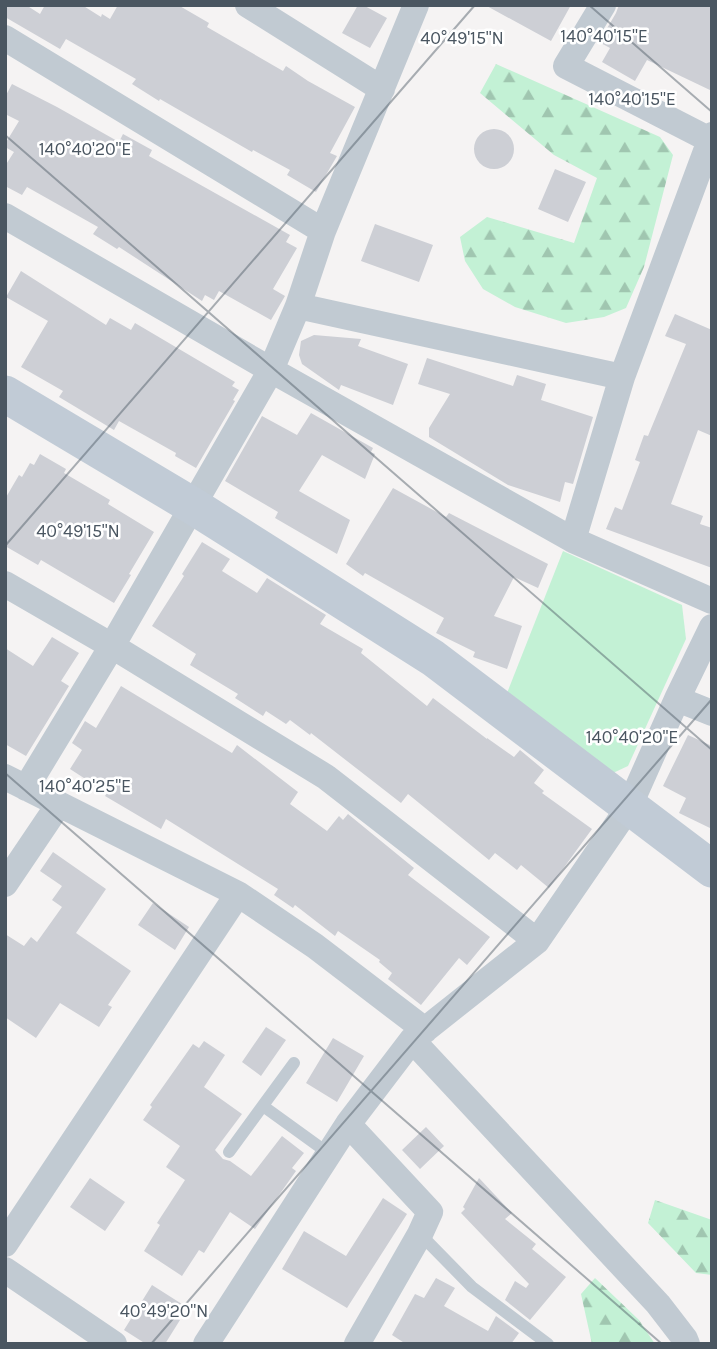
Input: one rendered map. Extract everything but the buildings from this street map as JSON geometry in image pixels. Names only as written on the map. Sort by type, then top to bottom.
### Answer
[{"type":"street","points":[[248,5],[382,89]]},
{"type":"street","points":[[416,5],[323,231],[298,306],[271,370],[112,646],[15,783],[238,894],[315,946],[418,1035],[658,1304],[687,1344]]},
{"type":"street","points":[[573,540],[622,377],[711,139],[566,66],[603,5]]},
{"type":"street","points":[[5,38],[323,231]]},
{"type":"street","points":[[5,216],[573,540],[712,601]]},
{"type":"street","points":[[298,306],[622,377]]},
{"type":"street","points":[[5,394],[193,506],[433,658],[712,869]]},
{"type":"street","points":[[5,584],[326,777],[537,941]]},
{"type":"street","points":[[206,1344],[328,1153],[418,1035],[537,941],[629,807],[712,626]]},
{"type":"street","points":[[677,699],[712,713]]},
{"type":"street","points":[[5,884],[59,804]]},
{"type":"street","points":[[5,1244],[238,894]]},
{"type":"street","points":[[348,1124],[430,1212],[357,1344]]},
{"type":"street","points":[[5,1270],[114,1344]]},
{"type":"lane","points":[[229,1152],[293,1063]]},
{"type":"lane","points":[[263,1106],[328,1153]]},
{"type":"lane","points":[[420,1234],[472,1287],[548,1344]]},
{"type":"green space","points":[[496,64],[660,137],[673,155],[644,267],[626,308],[604,317],[566,323],[515,307],[483,289],[465,261],[460,237],[487,217],[574,243],[597,178],[554,155],[480,93]]},
{"type":"green space","points":[[563,551],[682,605],[686,639],[628,766],[613,773],[507,693]]},
{"type":"green space","points":[[655,1200],[712,1220],[712,1275],[696,1273],[648,1223]]},
{"type":"green space","points":[[595,1278],[639,1320],[655,1344],[592,1344],[581,1294]]}]
